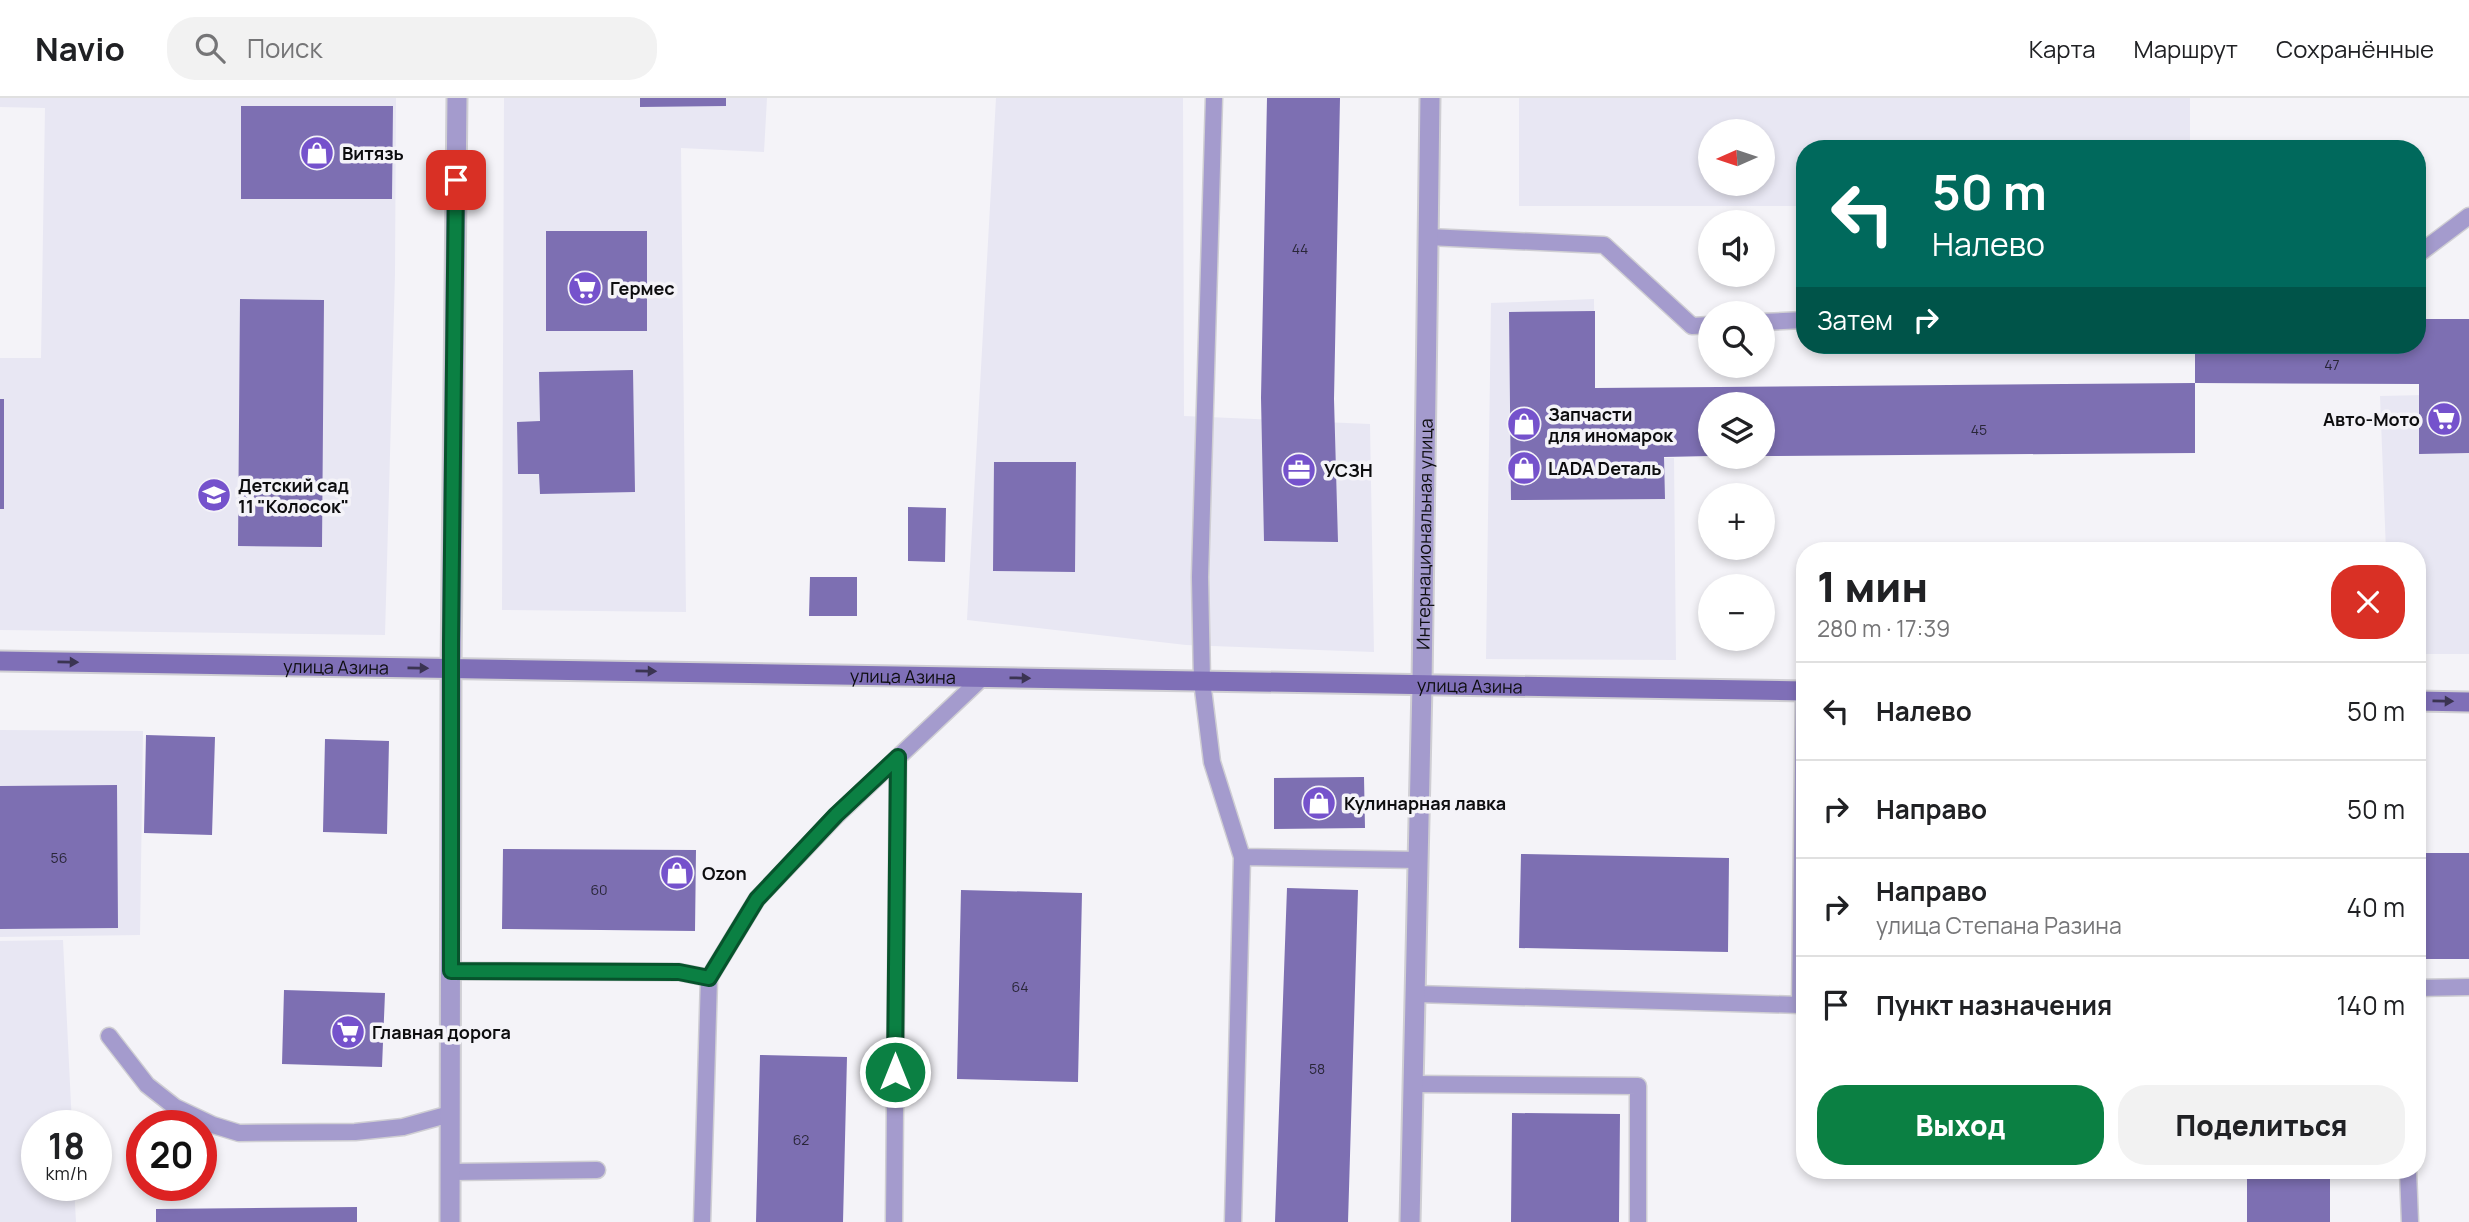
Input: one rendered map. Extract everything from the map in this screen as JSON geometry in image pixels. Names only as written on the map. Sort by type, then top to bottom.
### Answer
[{"type":"main road","name":"улица Азина","points":[[0,661],[1796,691]]},
{"type":"main road","points":[[2426,701],[2469,702]]},
{"type":"street","points":[[450,1222],[451,668],[457,98]]},
{"type":"street","name":"Интернациональная улица","points":[[1410,1222],[1419,860],[1430,98]]},
{"type":"lane","points":[[1214,98],[1200,577],[1202,681],[1212,762],[1242,857],[1233,1222]]},
{"type":"lane","points":[[2426,249],[2469,216]]},
{"type":"lane","points":[[1428,237],[1604,245],[1692,326],[1698,326]]},
{"type":"lane","points":[[1775,321],[1796,320]]},
{"type":"lane","points":[[702,1222],[709,978],[757,899],[836,815],[983,677]]},
{"type":"lane","points":[[894,1222],[898,757]]},
{"type":"lane","points":[[1242,857],[1419,860]]},
{"type":"lane","points":[[451,971],[679,972],[709,978]]},
{"type":"lane","points":[[2426,988],[2469,988]]},
{"type":"lane","points":[[1416,994],[1796,1006]]},
{"type":"lane","points":[[109,1036],[147,1085],[175,1107],[213,1125],[239,1133],[365,1132],[403,1127],[450,1115]]},
{"type":"lane","points":[[1413,1084],[1638,1086],[1637,1222]]},
{"type":"lane","points":[[450,1172],[597,1170]]},
{"type":"lane","points":[[2409,1179],[2410,1222]]},
{"type":"shaded area","name":"Детский сад 11 \"Колосок\"","points":[[0,98],[396,98],[395,274],[385,635],[0,630],[0,358],[41,358],[45,108],[0,107]]},
{"type":"shaded area","points":[[504,98],[767,98],[764,152],[681,148],[686,612],[502,610]]},
{"type":"shaded area","points":[[996,98],[1183,98],[1184,416],[1370,424],[1374,652],[1186,645],[967,620]]},
{"type":"shaded area","points":[[1519,98],[2190,98],[2190,140],[1796,140],[1796,206],[1519,206]]},
{"type":"shaded area","points":[[1594,299],[1595,458],[1674,458],[1676,660],[1486,659],[1491,303]]},
{"type":"shaded area","points":[[2469,394],[2469,654],[2426,654],[2426,542],[2386,542],[2380,396]]},
{"type":"shaded area","points":[[0,730],[143,731],[140,935],[0,937]]},
{"type":"shaded area","points":[[63,940],[71,1110],[21,1110],[21,1201],[75,1201],[76,1222],[0,1222],[0,941]]},
{"type":"building","points":[[640,98],[726,98],[726,106],[640,107]]},
{"type":"building","points":[[1267,98],[1340,98],[1334,399],[1338,542],[1264,541],[1261,398]]},
{"type":"building","name":"Витязь","points":[[241,106],[393,106],[392,199],[241,199]]},
{"type":"building","points":[[546,231],[647,231],[647,331],[546,331]]},
{"type":"building","points":[[240,299],[324,300],[322,547],[238,546]]},
{"type":"building","points":[[1595,311],[1595,388],[2195,383],[2195,453],[1775,456],[1775,392],[1698,392],[1698,456],[1664,457],[1665,499],[1511,500],[1509,312]]},
{"type":"building","points":[[2426,319],[2469,319],[2469,453],[2419,454],[2419,384],[2195,383],[2195,354],[2426,354]]},
{"type":"building","points":[[633,370],[635,492],[540,494],[539,474],[518,474],[517,422],[540,421],[539,372]]},
{"type":"building","points":[[0,399],[4,399],[4,509],[0,509]]},
{"type":"building","points":[[994,462],[1076,462],[1075,572],[993,571]]},
{"type":"building","points":[[908,507],[946,508],[945,562],[908,561]]},
{"type":"building","points":[[810,577],[857,577],[857,616],[809,616]]},
{"type":"building","points":[[146,735],[215,737],[212,835],[144,833]]},
{"type":"building","points":[[325,739],[389,741],[387,834],[323,832]]},
{"type":"building","name":"Кулинарная лавка","points":[[1364,777],[1365,828],[1274,829],[1274,778]]},
{"type":"building","points":[[117,785],[118,928],[0,929],[0,786]]},
{"type":"building","points":[[503,849],[696,850],[695,931],[502,929]]},
{"type":"building","points":[[2426,853],[2469,853],[2469,959],[2426,959]]},
{"type":"building","points":[[1521,854],[1729,858],[1728,952],[1519,948]]},
{"type":"building","points":[[1287,888],[1358,890],[1348,1222],[1275,1222]]},
{"type":"building","points":[[961,890],[1082,893],[1078,1082],[957,1079]]},
{"type":"building","points":[[284,990],[385,993],[382,1067],[282,1064]]},
{"type":"building","points":[[760,1055],[847,1057],[843,1222],[756,1222]]},
{"type":"building","points":[[1512,1113],[1620,1114],[1619,1222],[1511,1222]]},
{"type":"building","points":[[2247,1179],[2330,1179],[2330,1222],[2247,1222]]},
{"type":"building","points":[[357,1207],[357,1222],[156,1222],[156,1209]]},
{"type":"place","name":"Витязь","points":[[317,153]]},
{"type":"place","name":"Гермес","points":[[585,288]]},
{"type":"place","name":"Авто-Мото","points":[[2444,419]]},
{"type":"place","name":"Запчасти для иномарок","points":[[1524,424]]},
{"type":"place","name":"LADA Dеталь","points":[[1524,468]]},
{"type":"place","name":"УСЗН","points":[[1299,470]]},
{"type":"place","name":"Детский сад 11 \"Колосок\"","points":[[214,495]]},
{"type":"place","name":"Кулинарная лавка","points":[[1319,803]]},
{"type":"place","name":"Ozon","points":[[677,873]]},
{"type":"place","name":"Главная дорога","points":[[348,1032]]},
{"type":"route","points":[[456,180],[451,971],[679,972],[709,978],[757,899],[836,815],[898,757],[895,1072]]}]
